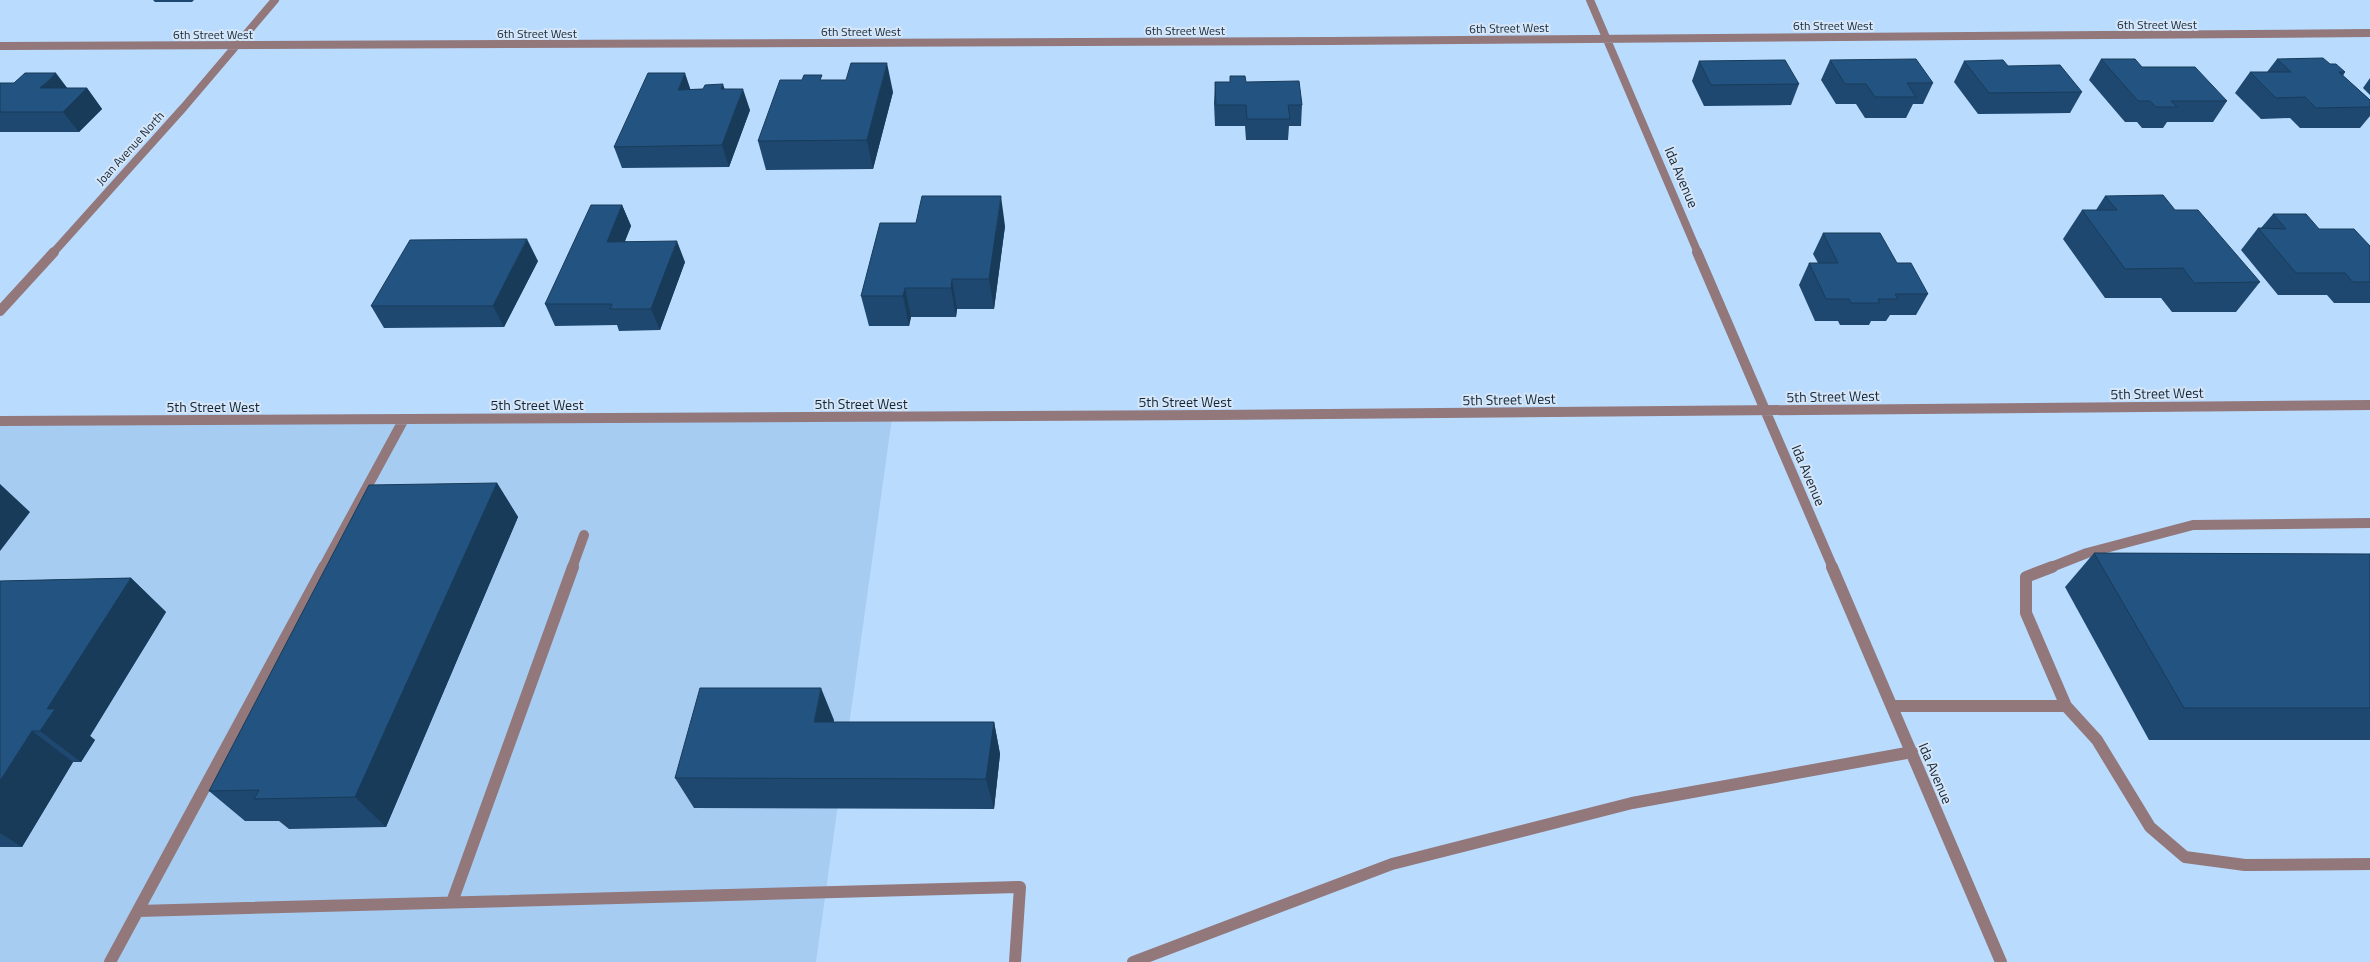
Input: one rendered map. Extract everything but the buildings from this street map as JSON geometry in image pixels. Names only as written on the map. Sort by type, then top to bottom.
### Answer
[{"type":"street","name":"Joan Avenue North","points":[[0,311],[237,45],[275,0]]},
{"type":"street","name":"Ida Avenue","points":[[1590,0],[2001,962]]},
{"type":"street","name":"6th Street West","points":[[0,46],[2370,33]]},
{"type":"street","name":"5th Street West","points":[[0,421],[1215,415],[2370,405]]},
{"type":"street","points":[[110,962],[404,419]]},
{"type":"street","points":[[2370,523],[2193,525],[2087,553],[2026,577],[2026,613],[2066,706],[2097,740],[2150,827],[2185,857],[2244,865],[2370,864]]},
{"type":"street","points":[[452,902],[584,536]]},
{"type":"street","points":[[1892,706],[2066,706]]},
{"type":"street","points":[[1133,962],[1392,864],[1632,803],[1912,752]]},
{"type":"street","points":[[138,911],[1020,887],[1015,962]]},
{"type":"shaded area","points":[[893,411],[816,962],[0,962],[0,422]]}]
